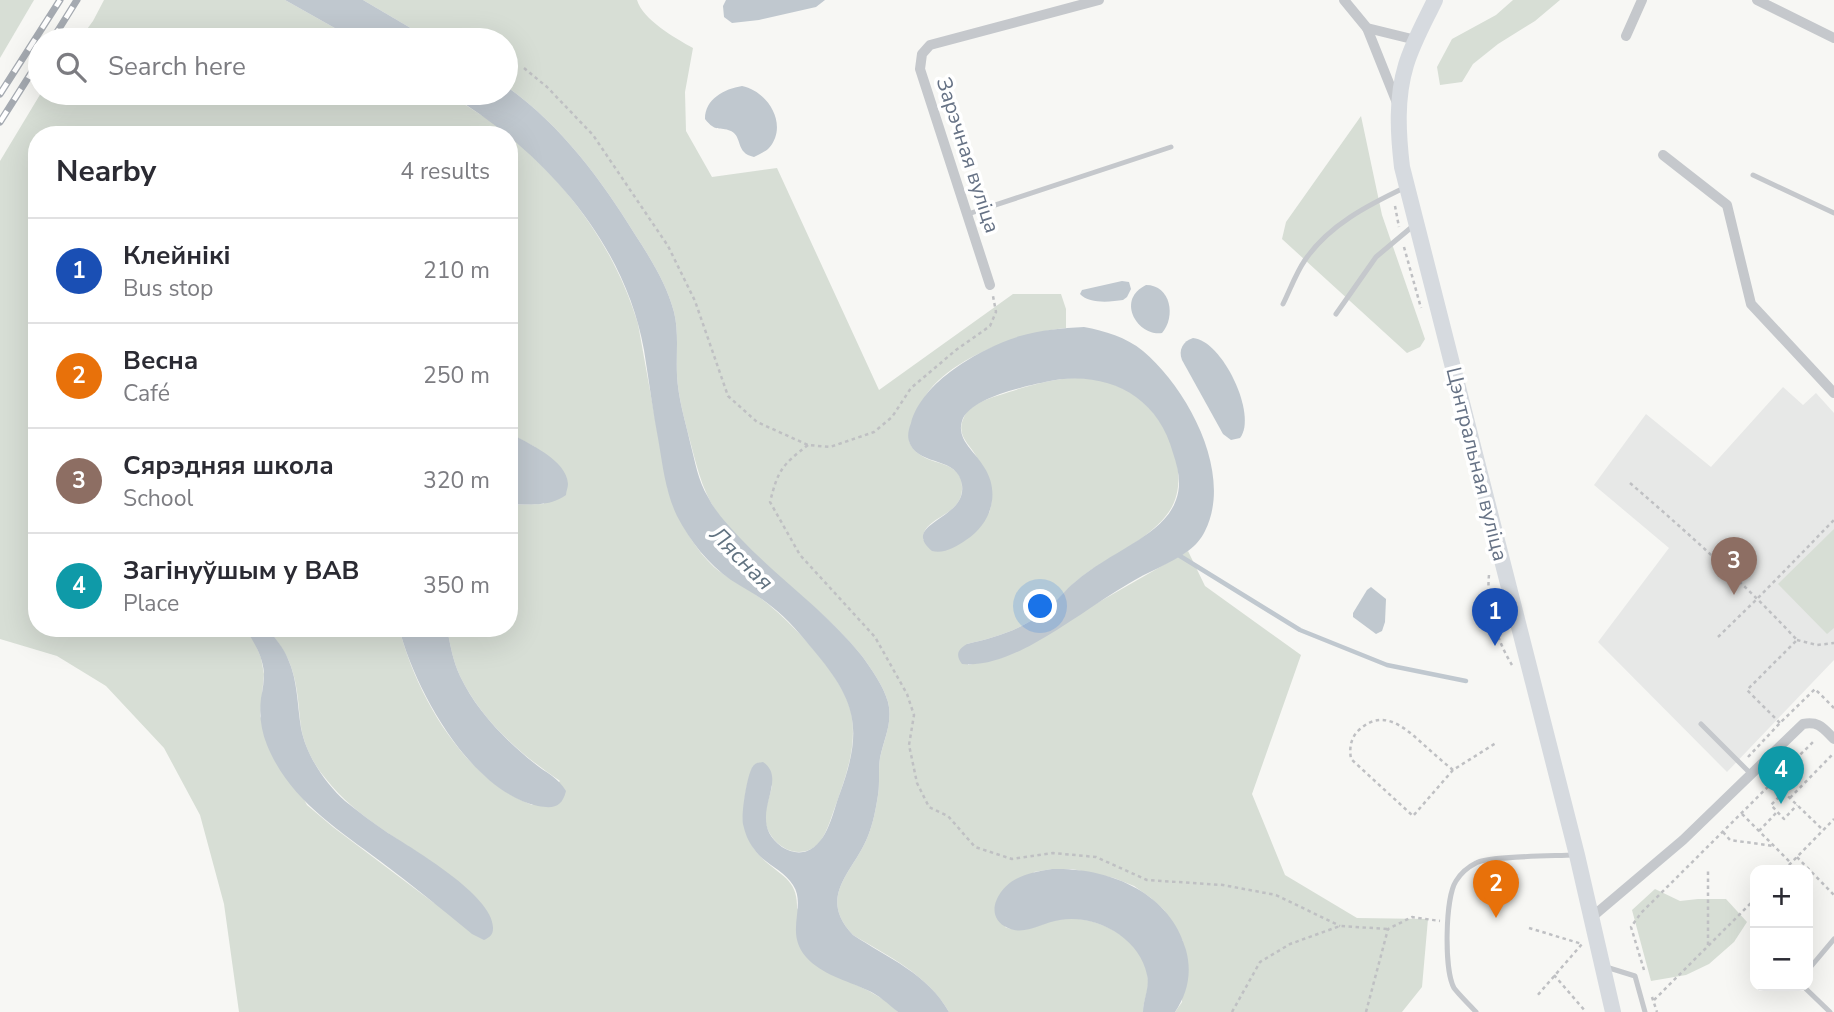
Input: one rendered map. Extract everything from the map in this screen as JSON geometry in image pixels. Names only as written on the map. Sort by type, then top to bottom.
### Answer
[{"type":"street","name":"Зарэчная вуліца","points":[[990,285],[920,69],[922,54],[930,45],[1099,0]]},
{"type":"street","points":[[1344,0],[1367,28],[1399,107]]},
{"type":"street","name":"Цэнтральная вуліца","points":[[1435,0],[1407,63],[1399,107],[1400,147],[1406,187],[1577,855],[1613,1012]]},
{"type":"street","points":[[1626,36],[1642,0]]},
{"type":"street","points":[[1757,0],[1834,38]]},
{"type":"street","points":[[1367,28],[1416,40]]},
{"type":"street","points":[[1663,155],[1727,205],[1751,304],[1834,393]]},
{"type":"street","points":[[1592,917],[1683,840],[1803,723],[1813,722],[1834,739]]},
{"type":"lane","points":[[967,214],[1171,146]]},
{"type":"lane","points":[[1753,175],[1834,213]]},
{"type":"lane","points":[[1283,304],[1304,261],[1327,233],[1372,203],[1406,187]]},
{"type":"lane","points":[[1336,314],[1376,257],[1415,223]]},
{"type":"lane","points":[[1700,724],[1751,774]]},
{"type":"lane","points":[[1476,1012],[1455,988],[1450,975],[1447,922],[1455,882],[1465,870],[1479,861],[1577,855]]},
{"type":"lane","points":[[1813,964],[1834,939]]},
{"type":"lane","points":[[1603,966],[1635,976],[1645,1012]]},
{"type":"lane","points":[[1808,991],[1830,1012]]},
{"type":"path","points":[[524,68],[547,87],[593,135],[668,246],[695,302],[728,396],[757,422],[807,445],[830,447],[874,432],[892,417],[911,388],[956,350],[990,327],[996,312],[990,285]]},
{"type":"path","points":[[807,445],[789,460],[776,477],[770,502],[800,555],[875,637],[907,694],[914,715],[909,745],[917,783],[929,807],[948,816],[975,847],[1012,859],[1054,853],[1097,857],[1147,880],[1223,884],[1276,895],[1339,926],[1388,929],[1412,918],[1447,922]]},
{"type":"path","points":[[1630,484],[1758,598],[1797,640],[1816,645],[1834,643]]},
{"type":"path","points":[[1718,637],[1834,520]]},
{"type":"path","points":[[1780,723],[1747,690],[1797,640]]},
{"type":"path","points":[[1453,770],[1403,726],[1388,720],[1372,722],[1361,728],[1352,739],[1349,750],[1351,759],[1413,816],[1453,770],[1496,743]]},
{"type":"path","points":[[1646,976],[1631,927],[1641,913],[1825,730]]},
{"type":"path","points":[[1790,798],[1834,753]]},
{"type":"path","points":[[1784,792],[1771,805],[1784,819],[1797,805]]},
{"type":"path","points":[[1759,831],[1777,811]]},
{"type":"path","points":[[1742,814],[1791,863],[1834,819]]},
{"type":"path","points":[[1723,832],[1730,840],[1774,846]]},
{"type":"path","points":[[1797,857],[1834,895]]},
{"type":"path","points":[[1708,868],[1708,946]]},
{"type":"path","points":[[1654,1000],[1750,904]]},
{"type":"path","points":[[1232,1012],[1261,962],[1290,944],[1339,926]]},
{"type":"path","points":[[1528,928],[1582,944],[1536,997]]},
{"type":"path","points":[[1366,1012],[1388,929]]},
{"type":"path","points":[[1554,975],[1586,1012]]},
{"type":"path","points":[[1650,988],[1657,1012]]},
{"type":"shaded area","points":[[0,0],[34,0],[0,58]]},
{"type":"shaded area","points":[[104,0],[285,0],[335,28],[88,28]]},
{"type":"shaded area","points":[[363,0],[637,0],[653,21],[693,48],[685,92],[686,131],[712,177],[777,168],[879,390],[1013,294],[1061,294],[1066,309],[1066,328],[1009,341],[970,358],[938,381],[926,395],[909,441],[925,458],[953,469],[961,481],[962,490],[955,506],[928,526],[923,540],[989,513],[992,498],[988,479],[962,435],[962,424],[967,412],[990,398],[1050,381],[1071,378],[1099,380],[1120,387],[1139,398],[1154,414],[1171,442],[1176,458],[1178,489],[1173,504],[1157,526],[1083,576],[1040,615],[1010,631],[967,644],[968,665],[1001,658],[1188,551],[1205,586],[1301,655],[1252,794],[1285,875],[1357,918],[1428,919],[1422,987],[1402,1012],[1175,1012],[1182,1002],[1183,941],[1164,910],[1134,886],[1114,878],[1072,869],[1034,872],[1005,927],[1021,930],[1055,920],[1077,919],[1091,921],[1118,933],[1139,953],[1145,966],[1148,984],[1143,1012],[949,1012],[919,977],[853,935],[842,921],[838,896],[841,884],[868,836],[875,811],[880,758],[889,717],[888,702],[880,684],[862,656],[827,618],[768,567],[732,531],[706,493],[681,406],[677,375],[676,320],[667,292],[658,272],[623,215],[579,154],[545,118],[518,95],[518,28],[411,28]]},
{"type":"shaded area","points":[[1513,0],[1560,0],[1535,21],[1498,44],[1473,64],[1462,82],[1440,85],[1437,67],[1452,39],[1496,15]]},
{"type":"shaded area","points":[[34,105],[466,105],[498,126],[28,126],[28,637],[251,637],[261,658],[264,674],[260,716],[307,805],[434,903],[489,915],[463,886],[366,818],[338,793],[322,774],[304,741],[291,667],[274,637],[402,637],[414,672],[436,716],[465,756],[481,772],[507,792],[532,805],[560,781],[516,748],[479,707],[458,670],[449,637],[518,637],[518,505],[544,504],[535,447],[518,438],[518,143],[531,154],[588,220],[629,297],[638,324],[668,490],[686,532],[714,567],[771,606],[799,633],[826,665],[846,698],[853,725],[852,750],[828,828],[818,844],[810,850],[792,851],[784,848],[771,835],[765,817],[772,786],[753,766],[744,802],[745,826],[754,849],[791,884],[797,898],[797,908],[854,984],[886,1001],[898,1012],[239,1012],[224,904],[200,815],[164,748],[106,686],[57,656],[0,639],[0,161]]},
{"type":"shaded area","points":[[1361,116],[1382,215],[1425,339],[1420,347],[1407,353],[1282,239],[1286,222]]},
{"type":"shaded area","points":[[1783,387],[1803,405],[1816,393],[1834,413],[1834,660],[1727,772],[1598,642],[1669,548],[1594,485],[1646,414],[1711,467]]},
{"type":"shaded area","points":[[1834,529],[1834,628],[1827,634],[1778,584]]},
{"type":"shaded area","points":[[1655,889],[1680,901],[1726,899],[1747,922],[1734,942],[1709,964],[1686,975],[1651,981],[1632,910]]},
{"type":"water","points":[[285,0],[363,0],[411,28],[335,28]]},
{"type":"water","points":[[726,0],[825,0],[816,7],[759,20],[732,23],[724,17],[723,6]]},
{"type":"water","points":[[742,86],[751,89],[767,102],[776,120],[775,139],[767,149],[754,157],[744,152],[735,134],[715,128],[705,119],[708,106],[717,96]]},
{"type":"water","name":"Лясная","points":[[518,95],[545,118],[578,154],[623,215],[663,282],[671,302],[676,320],[677,375],[682,409],[699,478],[711,503],[756,554],[848,640],[877,678],[888,702],[889,717],[880,758],[879,790],[868,836],[841,884],[838,908],[842,921],[853,935],[919,977],[949,1012],[898,1012],[871,992],[819,968],[800,948],[796,929],[797,893],[785,875],[758,854],[745,831],[743,812],[747,785],[753,766],[763,762],[770,770],[772,779],[766,813],[771,836],[782,847],[791,851],[804,852],[814,847],[829,826],[852,751],[852,718],[847,702],[829,670],[794,627],[766,602],[715,567],[688,534],[677,516],[665,480],[644,350],[634,309],[618,271],[598,235],[573,201],[518,144],[518,126],[495,126],[465,105],[518,105]]},
{"type":"water","points":[[1122,281],[1129,282],[1131,289],[1123,300],[1094,301],[1080,294],[1082,290]]},
{"type":"water","points":[[1146,285],[1161,290],[1169,303],[1169,319],[1162,333],[1145,329],[1133,316],[1132,299]]},
{"type":"water","points":[[1084,327],[1115,335],[1143,351],[1159,367],[1190,409],[1210,458],[1214,484],[1212,508],[1205,531],[1196,544],[1181,556],[1128,584],[1033,644],[989,662],[962,664],[958,655],[964,646],[1030,622],[1095,567],[1158,525],[1169,514],[1176,500],[1179,482],[1173,453],[1165,432],[1141,401],[1125,390],[1087,379],[1045,382],[998,395],[967,413],[962,421],[962,434],[989,477],[992,487],[991,507],[982,526],[954,547],[941,552],[932,551],[924,542],[923,534],[928,527],[955,506],[961,497],[962,485],[954,470],[922,456],[910,444],[910,426],[927,393],[955,368],[1005,341],[1036,332]]},
{"type":"water","points":[[1193,338],[1204,342],[1215,351],[1234,380],[1244,413],[1244,427],[1240,438],[1231,440],[1223,434],[1182,360],[1182,346]]},
{"type":"water","points":[[518,438],[545,453],[566,475],[566,495],[546,503],[518,505]]},
{"type":"water","points":[[1371,587],[1386,599],[1385,622],[1382,631],[1376,634],[1353,617]]},
{"type":"water","points":[[250,637],[274,637],[284,651],[294,676],[304,738],[317,768],[330,786],[366,817],[467,888],[490,915],[493,928],[489,937],[484,940],[472,934],[315,811],[288,781],[276,764],[263,734],[260,710],[264,672]]},
{"type":"water","points":[[402,637],[449,637],[458,670],[474,701],[512,744],[563,786],[566,791],[560,804],[553,807],[538,806],[513,797],[490,781],[449,735],[432,708]]},
{"type":"water","points":[[1052,869],[1073,869],[1114,878],[1151,898],[1166,912],[1178,929],[1189,966],[1186,990],[1175,1012],[1143,1012],[1148,980],[1143,962],[1136,950],[1114,931],[1102,925],[1074,919],[1054,921],[1021,930],[1008,928],[1000,923],[996,917],[995,903],[1003,889],[1020,877]]},
{"type":"waterway","points":[[1180,556],[1300,630],[1387,665],[1466,681]]},
{"type":"railway","points":[[42,28],[60,0]]},
{"type":"railway","points":[[60,28],[77,0]]},
{"type":"railway","points":[[0,94],[28,50]]},
{"type":"railway","points":[[0,122],[28,78]]},
{"type":"place","name":"Сярэдняя школа","points":[[1734,595]]},
{"type":"place","name":"Клейнікі","points":[[1495,646]]},
{"type":"place","name":"Загінуўшым у ВАВ","points":[[1781,804]]},
{"type":"place","name":"Весна","points":[[1496,918]]}]
